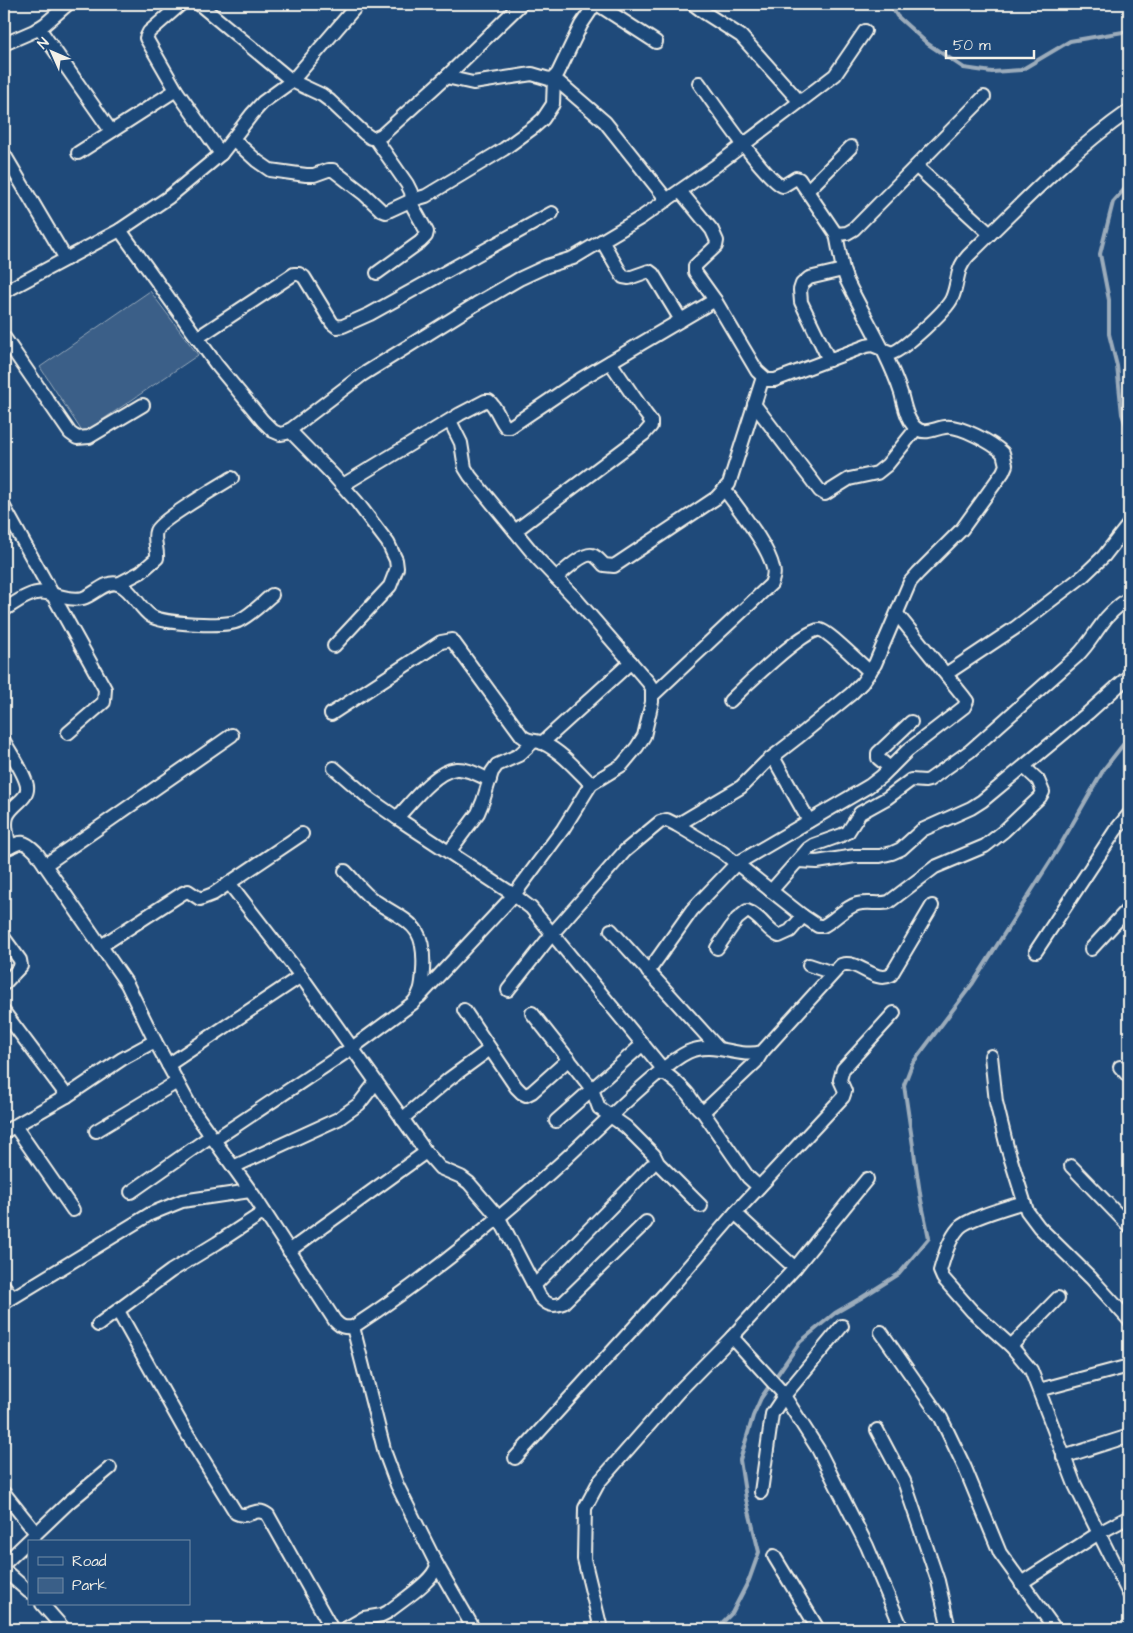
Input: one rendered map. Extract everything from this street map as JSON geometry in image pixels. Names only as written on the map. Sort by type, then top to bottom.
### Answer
[{"type":"street","points":[[4,44],[39,28],[68,4]]},
{"type":"street","points":[[181,4],[149,32],[146,38],[176,90],[221,154]]},
{"type":"street","points":[[198,4],[292,81],[322,95],[330,101],[371,138],[382,135],[446,77],[520,4]]},
{"type":"street","points":[[4,292],[120,230],[169,196],[221,154],[252,114],[263,102],[292,81],[358,4]]},
{"type":"street","points":[[232,140],[270,170],[306,175],[333,170],[381,210],[386,212],[426,196],[504,149],[539,123],[553,104],[554,78],[581,25],[596,4],[656,42]]},
{"type":"street","points":[[693,4],[711,18],[741,36],[799,101]]},
{"type":"street","points":[[39,28],[111,132]]},
{"type":"street","points":[[120,230],[197,338],[263,422],[273,431],[280,434],[289,430],[362,375],[476,304],[519,279],[547,266],[567,261],[667,200],[835,75],[865,31]]},
{"type":"street","points":[[446,77],[473,83],[532,74],[549,79],[554,78],[605,122],[667,200]]},
{"type":"street","points":[[677,825],[741,787],[773,756],[851,694],[862,683],[875,664],[910,582],[968,522],[1006,465],[1006,458],[1000,450],[976,436],[954,427],[922,431],[916,429],[908,414],[897,381],[843,270],[836,234],[808,190],[798,178],[785,185],[779,185],[774,181],[699,83]]},
{"type":"street","points":[[78,153],[176,90]]},
{"type":"street","points":[[836,234],[847,233],[854,229],[984,98]]},
{"type":"street","points":[[680,191],[716,236],[717,241],[716,246],[695,266],[695,272],[716,300],[757,371],[767,380],[775,380],[872,345],[892,353],[897,351],[942,312],[953,297],[958,272],[963,261],[1076,152],[1104,128],[1129,111]]},
{"type":"street","points":[[375,138],[407,184],[411,192],[413,207],[427,232],[426,236],[377,273]]},
{"type":"street","points":[[808,190],[851,147]]},
{"type":"street","points":[[4,154],[66,259]]},
{"type":"street","points":[[917,167],[990,234]]},
{"type":"street","points":[[197,338],[294,274],[304,277],[332,323],[337,327],[343,326],[370,314],[552,213]]},
{"type":"street","points":[[602,241],[623,277],[629,278],[649,271],[653,274],[681,320]]},
{"type":"street","points":[[829,360],[801,302],[800,290],[802,284],[809,278],[843,270]]},
{"type":"street","points":[[342,485],[476,405],[489,401],[494,406],[502,422],[506,427],[510,428],[610,362],[716,300]]},
{"type":"street","points":[[4,337],[70,433],[77,438],[89,437],[143,405]]},
{"type":"street","points":[[515,531],[649,430],[651,426],[650,421],[610,362]]},
{"type":"street","points":[[556,578],[575,562],[589,555],[594,555],[604,565],[614,566],[716,498],[725,490],[730,484],[762,377]]},
{"type":"street","points":[[754,404],[820,491],[825,494],[849,479],[877,473],[887,465],[916,429]]},
{"type":"street","points":[[131,1192],[352,1048],[413,1003],[514,895],[564,828],[591,784],[622,765],[644,736],[652,702],[652,688],[515,531],[465,468],[461,443],[450,421]]},
{"type":"street","points":[[289,430],[342,485],[388,543],[396,560],[397,568],[390,586],[334,646]]},
{"type":"street","points":[[4,610],[30,595],[39,593],[51,594],[78,599],[85,598],[109,585],[118,584],[145,568],[157,558],[156,529],[168,519],[232,478]]},
{"type":"street","points":[[652,696],[770,584],[774,576],[773,568],[757,536],[725,490]]},
{"type":"street","points":[[4,508],[105,689],[104,702],[68,733]]},
{"type":"street","points":[[946,674],[966,659],[985,649],[1083,576],[1104,556],[1129,524]]},
{"type":"street","points":[[118,584],[128,591],[152,617],[191,624],[237,622],[272,595]]},
{"type":"street","points":[[771,891],[814,844],[848,832],[860,813],[887,798],[914,779],[929,780],[970,751],[1077,656],[1090,642],[1102,622],[1129,598]]},
{"type":"street","points":[[648,972],[692,910],[736,864],[869,786],[907,751],[964,707],[967,701],[897,614]]},
{"type":"street","points":[[730,701],[806,634],[818,629],[822,630],[870,672]]},
{"type":"street","points":[[331,714],[441,642],[452,640],[522,736],[560,754],[591,784]]},
{"type":"street","points":[[449,852],[478,813],[484,802],[492,772],[497,765],[519,755],[538,742],[631,662]]},
{"type":"street","points":[[798,861],[817,862],[855,856],[880,856],[901,849],[922,830],[971,808],[982,801],[1129,676]]},
{"type":"street","points":[[890,768],[878,758],[878,753],[911,722]]},
{"type":"street","points":[[45,866],[232,735]]},
{"type":"street","points":[[4,741],[25,779],[27,788],[26,795],[7,815],[7,849],[23,842],[28,843],[36,852],[127,984],[154,1041],[192,1109],[250,1190],[340,1326],[346,1328],[353,1327],[416,1283],[499,1218],[675,1060],[690,1051],[717,1048],[744,1054],[762,1052]]},
{"type":"street","points":[[773,756],[809,821]]},
{"type":"street","points":[[508,990],[552,934],[626,851],[648,830],[660,822],[667,820],[722,852],[803,916],[818,926],[823,926],[857,904],[866,902],[883,904],[889,902],[935,867],[985,846],[1004,831],[1044,792],[1038,780],[1024,766]]},
{"type":"street","points":[[334,768],[371,800],[514,895],[530,908],[663,1069]]},
{"type":"street","points":[[397,818],[432,782],[449,771],[458,769],[468,771],[490,780]]},
{"type":"street","points":[[1036,951],[1115,831],[1129,814]]},
{"type":"street","points":[[100,946],[183,893],[188,891],[200,899],[206,898],[302,834]]},
{"type":"street","points":[[345,871],[369,896],[416,929],[424,955],[422,987],[419,997]]},
{"type":"street","points":[[229,883],[302,976],[426,1152],[440,1168],[461,1177],[469,1183],[499,1218],[534,1286],[545,1303],[555,1306],[563,1304],[646,1222]]},
{"type":"street","points":[[703,1112],[756,1062],[762,1052],[841,965],[847,963],[879,977],[886,978],[891,975],[932,906]]},
{"type":"street","points":[[1091,949],[1129,908]]},
{"type":"street","points":[[717,948],[737,918],[747,912],[752,913],[774,934],[779,936],[790,931],[803,916]]},
{"type":"street","points":[[611,930],[717,1048]]},
{"type":"street","points":[[4,938],[20,960],[21,966],[4,984]]},
{"type":"street","points":[[810,965],[833,972]]},
{"type":"street","points":[[168,1065],[302,976]]},
{"type":"street","points":[[464,1010],[522,1094],[526,1095],[532,1092],[569,1060]]},
{"type":"street","points":[[4,1012],[67,1096]]},
{"type":"street","points":[[532,1013],[592,1089],[599,1108],[626,1127],[654,1155],[658,1163],[701,1206]]},
{"type":"street","points":[[515,1458],[671,1287],[735,1213],[843,1097],[845,1091],[840,1080],[843,1069],[894,1013]]},
{"type":"street","points":[[73,1210],[9,1129],[67,1096],[122,1059],[154,1041]]},
{"type":"street","points":[[556,1121],[643,1044]]},
{"type":"street","points":[[402,1119],[490,1049]]},
{"type":"street","points":[[991,1056],[996,1102],[1007,1147],[1027,1211],[1039,1227],[1091,1278],[1129,1320]]},
{"type":"street","points":[[1120,1066],[1129,1077]]},
{"type":"street","points":[[663,1069],[661,1074],[666,1074],[676,1082],[693,1100],[696,1108],[703,1112],[748,1177],[759,1187]]},
{"type":"street","points":[[96,1131],[177,1082]]},
{"type":"street","points":[[233,1167],[338,1119],[359,1104],[376,1082]]},
{"type":"street","points":[[289,1250],[426,1152]]},
{"type":"street","points":[[534,1286],[651,1166]]},
{"type":"street","points":[[1071,1166],[1129,1226]]},
{"type":"street","points":[[600,1629],[584,1559],[585,1508],[599,1482],[678,1392],[795,1268],[867,1179]]},
{"type":"street","points":[[4,1286],[8,1300],[150,1214],[170,1205],[182,1201],[250,1190]]},
{"type":"street","points":[[1024,1202],[960,1226],[954,1234],[940,1271],[943,1278],[972,1311],[1011,1346],[1031,1370],[1075,1485],[1129,1594]]},
{"type":"street","points":[[98,1325],[171,1271],[264,1212]]},
{"type":"street","points":[[735,1213],[795,1268]]},
{"type":"street","points":[[1011,1346],[1058,1298]]},
{"type":"street","points":[[118,1310],[183,1427],[236,1513],[248,1515],[257,1510],[263,1510],[268,1515],[332,1629]]},
{"type":"street","points":[[761,1492],[772,1414],[782,1394],[842,1326]]},
{"type":"street","points":[[353,1327],[385,1453],[397,1485],[437,1565],[471,1624],[470,1629]]},
{"type":"street","points":[[881,1332],[941,1418],[965,1468],[1000,1554],[1055,1629]]},
{"type":"street","points":[[732,1336],[782,1394],[818,1449],[867,1546],[902,1629]]},
{"type":"street","points":[[1039,1390],[1129,1366]]},
{"type":"street","points":[[877,1430],[904,1481],[938,1581],[949,1629]]},
{"type":"street","points":[[1063,1456],[1129,1436]]},
{"type":"street","points":[[29,1540],[69,1502],[110,1468]]},
{"type":"street","points":[[4,1494],[36,1533]]},
{"type":"street","points":[[1021,1583],[1099,1533],[1129,1517]]},
{"type":"street","points":[[4,1564],[28,1541]]},
{"type":"street","points":[[774,1556],[818,1629]]},
{"type":"street","points":[[345,1629],[364,1618],[388,1612],[428,1580],[436,1572],[437,1565]]},
{"type":"street","points":[[4,1570],[28,1591]]},
{"type":"street","points":[[44,1606],[64,1629]]},
{"type":"green space","points":[[150,291],[198,355],[83,433],[40,367]]},
{"type":"waterway","points":[[890,4],[897,16],[928,44],[964,68],[992,72],[1021,70],[1070,41],[1129,31]]},
{"type":"waterway","points":[[1129,184],[1113,202],[1100,254],[1109,300],[1109,334],[1117,366],[1122,414],[1129,433]]},
{"type":"waterway","points":[[716,1629],[732,1613],[749,1580],[759,1552],[746,1499],[740,1460],[753,1416],[761,1398],[800,1342],[835,1313],[899,1274],[929,1238],[921,1200],[904,1085],[912,1064],[973,983],[1058,849],[1104,769],[1129,737]]}]
